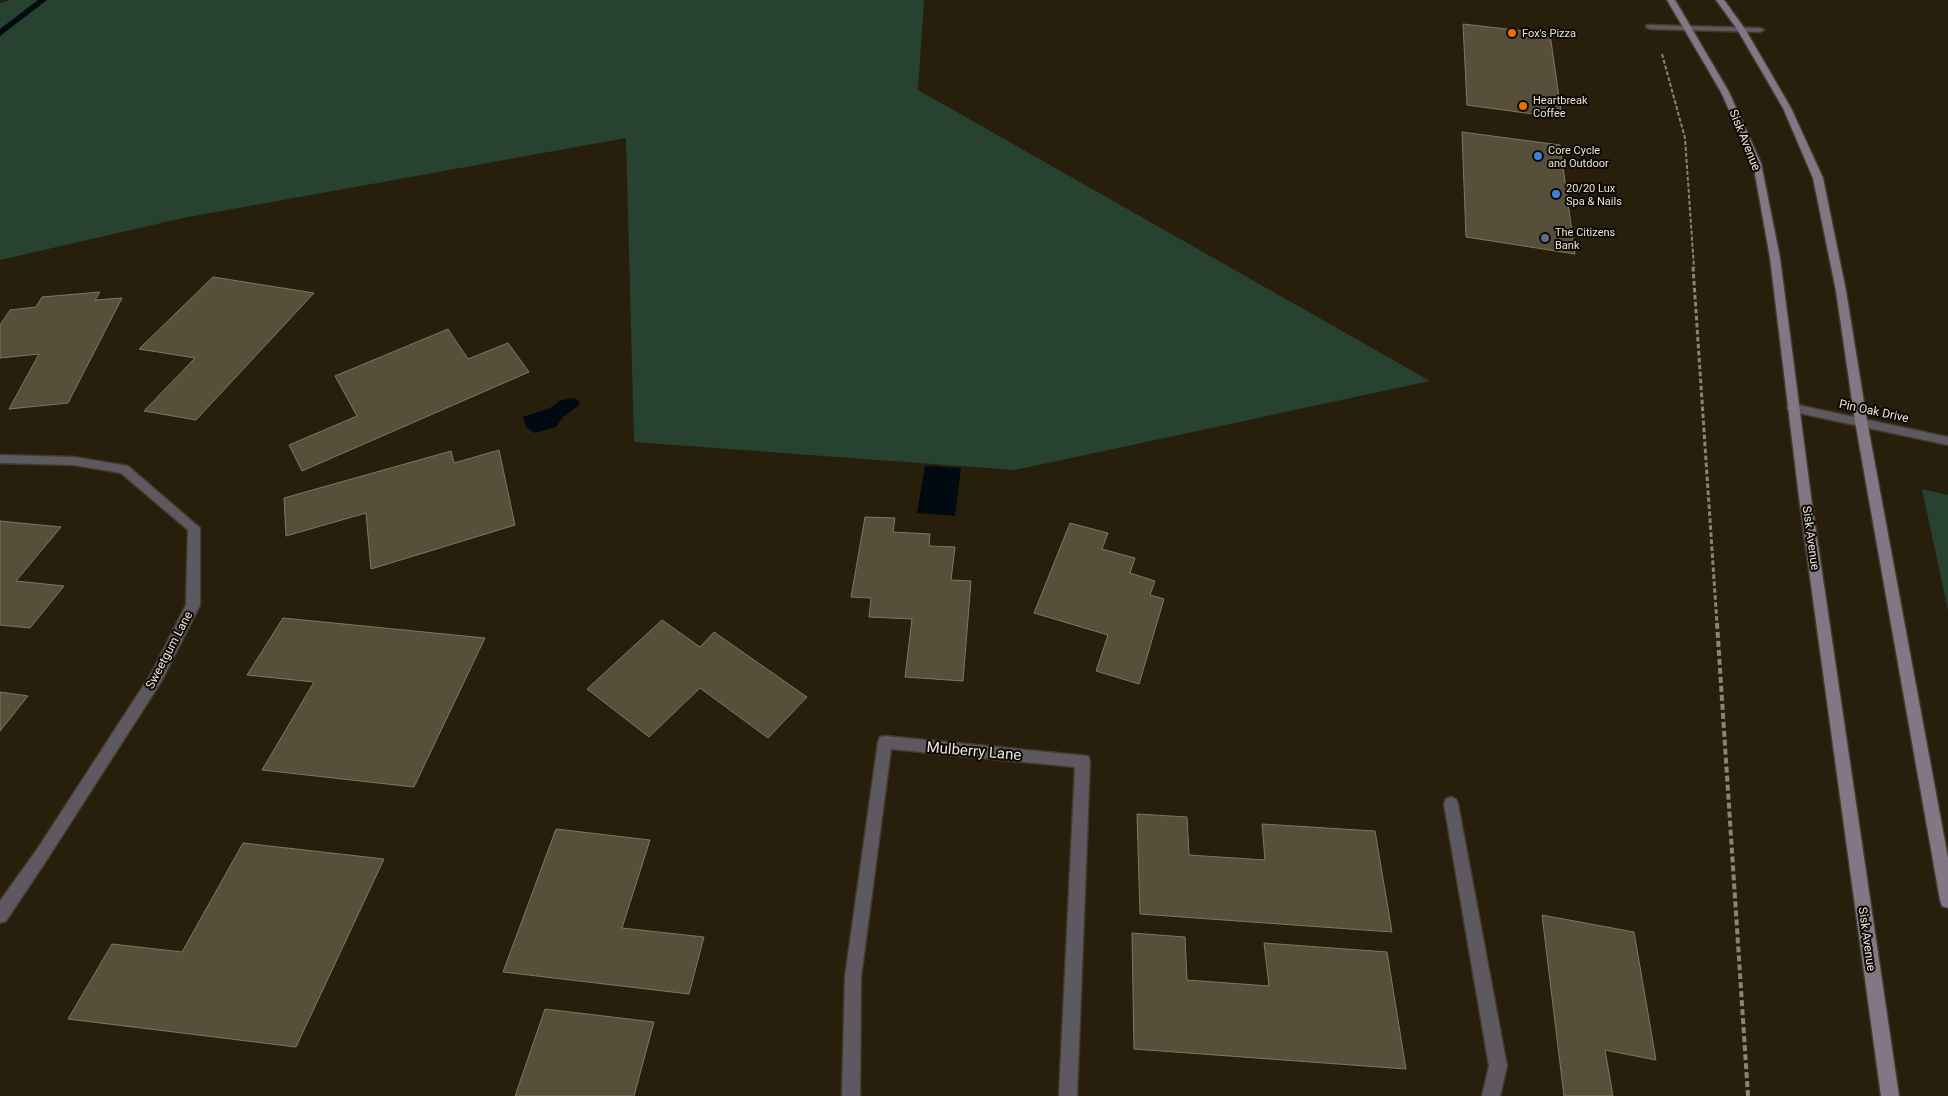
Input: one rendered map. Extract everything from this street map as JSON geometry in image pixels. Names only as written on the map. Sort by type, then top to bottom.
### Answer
[{"type":"street","name":"Sisk Avenue","points":[[1671,0],[1725,92],[1757,163],[1775,258],[1793,408],[1890,1096]]},
{"type":"street","points":[[1720,0],[1741,29],[1787,108],[1818,178],[1841,292],[1861,421],[1948,900]]},
{"type":"street","points":[[1650,27],[1760,30]]},
{"type":"street","name":"Pin Oak Drive","points":[[1793,408],[1948,441]]},
{"type":"street","name":"Sweetgum Lane","points":[[0,459],[74,461],[124,469],[194,528],[193,606],[156,678],[41,856],[0,915]]},
{"type":"street","name":"Mulberry Lane","points":[[851,1096],[853,977],[885,742],[1083,761],[1068,1096]]},
{"type":"street","points":[[1451,804],[1498,1066],[1491,1096]]},
{"type":"path","points":[[1650,27],[1665,61],[1685,138],[1748,1096]]},
{"type":"green space","points":[[10,0],[924,0],[918,90],[1430,381],[1015,470],[634,442],[626,138],[183,218],[0,260],[0,3]]},
{"type":"green space","points":[[1922,489],[1948,495],[1948,610]]},
{"type":"shaded area","points":[[575,398],[579,401],[579,405],[563,417],[556,427],[535,433],[526,427],[523,417],[550,408],[561,400]]},
{"type":"shaded area","points":[[925,466],[961,468],[955,516],[917,513]]},
{"type":"building","points":[[1463,24],[1550,34],[1562,118],[1467,105]]},
{"type":"building","points":[[1462,132],[1560,145],[1575,254],[1466,237]]},
{"type":"building","points":[[213,277],[314,293],[196,420],[144,411],[195,358],[139,349]]},
{"type":"building","points":[[100,292],[95,300],[122,298],[68,403],[9,409],[39,354],[0,358],[0,325],[10,310],[36,307],[42,297]]},
{"type":"building","points":[[448,329],[468,359],[508,343],[529,372],[302,471],[289,445],[357,416],[335,376]]},
{"type":"building","points":[[499,450],[515,525],[371,569],[366,513],[286,536],[284,498],[451,451],[454,463]]},
{"type":"building","points":[[865,517],[895,518],[893,532],[930,534],[929,546],[955,547],[951,580],[971,581],[963,681],[905,677],[912,619],[869,617],[871,598],[851,597]]},
{"type":"building","points":[[0,521],[61,527],[16,581],[64,586],[30,628],[0,625]]},
{"type":"building","points":[[1070,523],[1108,533],[1102,549],[1135,558],[1130,573],[1155,581],[1150,595],[1164,599],[1139,684],[1096,671],[1108,635],[1034,613]]},
{"type":"building","points":[[283,618],[485,638],[414,787],[262,770],[314,682],[247,675]]},
{"type":"building","points":[[662,620],[700,647],[714,632],[807,697],[768,738],[700,688],[649,737],[587,689]]},
{"type":"building","points":[[0,692],[28,696],[0,731]]},
{"type":"building","points":[[1137,814],[1187,817],[1189,855],[1265,860],[1262,824],[1375,831],[1392,932],[1140,914]]},
{"type":"building","points":[[556,829],[650,840],[622,928],[704,937],[689,994],[503,972]]},
{"type":"building","points":[[243,843],[384,859],[296,1047],[68,1019],[112,944],[182,952]]},
{"type":"building","points":[[1542,915],[1634,932],[1656,1060],[1605,1050],[1613,1096],[1564,1096]]},
{"type":"building","points":[[1132,933],[1185,937],[1187,980],[1269,986],[1264,943],[1387,952],[1406,1069],[1134,1049]]},
{"type":"building","points":[[545,1009],[654,1022],[634,1096],[515,1096]]},
{"type":"waterway","points":[[0,33],[43,0]]},
{"type":"place","name":"Fox's Pizza","points":[[1512,33]]},
{"type":"place","name":"Heartbreak Coffee","points":[[1523,106]]},
{"type":"place","name":"Core Cycle and Outdoor","points":[[1538,156]]},
{"type":"place","name":"20/20 Lux Spa & Nails","points":[[1556,194]]},
{"type":"place","name":"The Citizens Bank","points":[[1545,238]]}]
